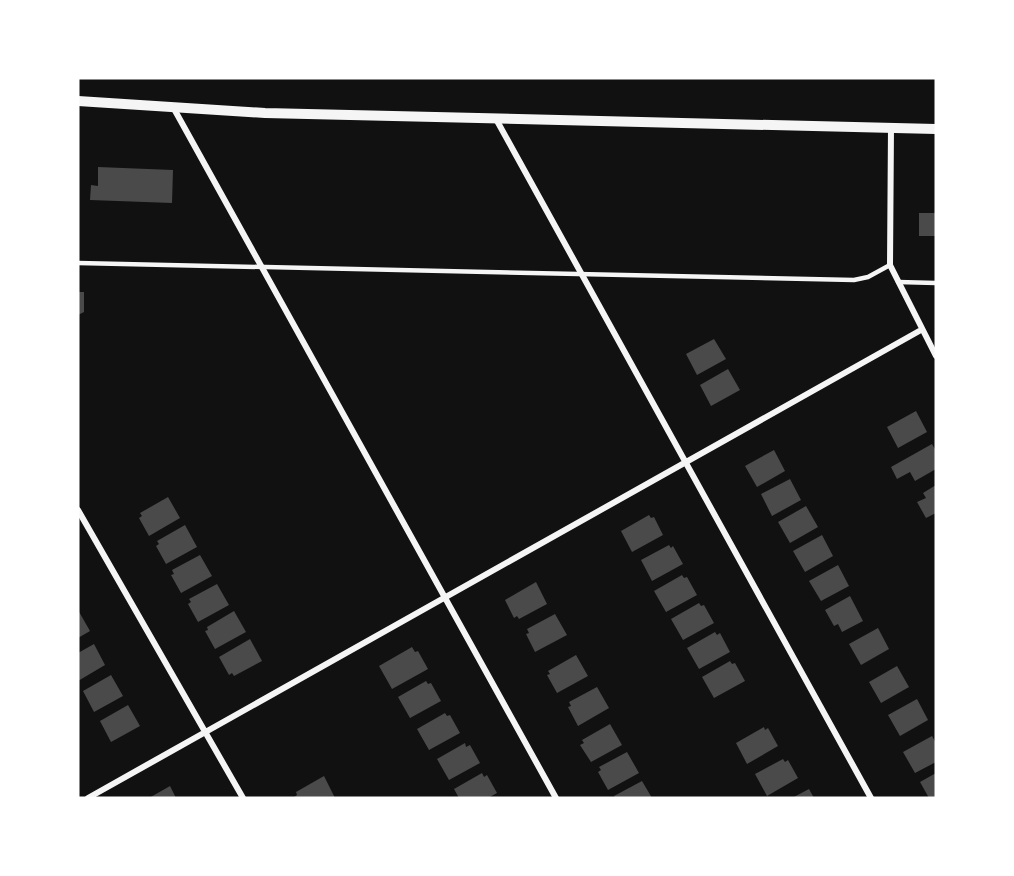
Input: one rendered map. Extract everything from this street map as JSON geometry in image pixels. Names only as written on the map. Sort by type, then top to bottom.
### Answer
[{"type":"street","points":[[78,101],[265,113],[936,129]]},
{"type":"street","points":[[173,107],[556,798]]},
{"type":"street","points":[[495,119],[871,798]]},
{"type":"street","points":[[891,128],[890,265],[936,356]]},
{"type":"street","points":[[88,798],[921,330]]},
{"type":"street","points":[[78,510],[243,798]]},
{"type":"lane","points":[[78,263],[854,280],[868,277],[890,265]]},
{"type":"lane","points":[[898,282],[936,282]]},
{"type":"building","points":[[98,167],[173,170],[172,203],[90,200],[91,185],[98,186]]},
{"type":"building","points":[[919,213],[936,213],[936,236],[919,236]]},
{"type":"building","points":[[78,292],[84,292],[84,312],[78,315]]},
{"type":"building","points":[[714,339],[726,359],[697,375],[686,354]]},
{"type":"building","points":[[728,369],[740,390],[711,406],[700,385]]},
{"type":"building","points":[[916,411],[927,432],[898,448],[887,427]]},
{"type":"building","points":[[932,444],[936,451],[936,469],[915,481],[910,472],[897,479],[891,467]]},
{"type":"building","points":[[774,450],[785,471],[757,487],[745,466]]},
{"type":"building","points":[[790,479],[801,500],[772,516],[761,494]]},
{"type":"building","points":[[936,485],[936,513],[926,518],[917,502],[926,498],[923,493]]},
{"type":"building","points":[[168,497],[180,518],[149,536],[139,518],[142,516],[140,513]]},
{"type":"building","points":[[806,506],[818,527],[790,543],[778,522]]},
{"type":"building","points":[[649,515],[651,518],[654,517],[663,535],[632,552],[621,531]]},
{"type":"building","points":[[185,525],[197,547],[166,564],[156,546],[159,544],[157,541]]},
{"type":"building","points":[[822,535],[833,556],[805,572],[793,551]]},
{"type":"building","points":[[669,545],[671,548],[673,546],[683,564],[652,581],[641,560]]},
{"type":"building","points":[[200,555],[212,576],[181,593],[171,575],[174,574],[172,570]]},
{"type":"building","points":[[838,565],[849,586],[821,601],[809,581]]},
{"type":"building","points":[[682,575],[684,578],[687,577],[697,595],[666,612],[654,591]]},
{"type":"building","points":[[536,582],[547,604],[519,619],[517,616],[514,618],[505,600]]},
{"type":"building","points":[[217,584],[229,605],[198,622],[188,604],[191,602],[189,599]]},
{"type":"building","points":[[850,596],[863,621],[842,632],[838,624],[834,626],[825,610]]},
{"type":"building","points":[[699,603],[701,606],[704,605],[714,623],[683,640],[671,619]]},
{"type":"building","points":[[78,610],[90,631],[78,638]]},
{"type":"building","points":[[234,611],[246,632],[215,649],[205,631],[208,630],[207,627]]},
{"type":"building","points":[[555,614],[567,635],[535,652],[526,634],[529,633],[527,629]]},
{"type":"building","points":[[878,628],[889,649],[861,665],[849,644]]},
{"type":"building","points":[[715,632],[717,635],[720,633],[730,652],[699,669],[687,648]]},
{"type":"building","points":[[250,639],[262,661],[234,676],[232,673],[229,675],[219,657]]},
{"type":"building","points":[[94,644],[105,665],[78,681],[78,653]]},
{"type":"building","points":[[412,647],[415,652],[418,651],[428,669],[392,689],[379,666]]},
{"type":"building","points":[[576,655],[588,676],[557,693],[547,675],[550,674],[548,671]]},
{"type":"building","points":[[730,661],[732,664],[735,663],[745,681],[714,698],[702,677]]},
{"type":"building","points":[[897,666],[909,687],[881,703],[869,682]]},
{"type":"building","points":[[111,675],[123,696],[94,712],[83,691]]},
{"type":"building","points":[[426,681],[428,684],[431,683],[441,701],[410,718],[398,697]]},
{"type":"building","points":[[597,687],[609,708],[578,726],[568,707],[571,706],[569,702]]},
{"type":"building","points":[[917,699],[928,720],[900,736],[888,715]]},
{"type":"building","points":[[128,705],[140,726],[111,742],[100,721]]},
{"type":"building","points":[[445,713],[447,716],[450,715],[460,733],[429,750],[417,729]]},
{"type":"building","points":[[610,724],[622,745],[591,762],[580,745],[584,743],[582,740]]},
{"type":"building","points":[[764,727],[765,730],[768,728],[778,746],[747,764],[736,743]]},
{"type":"building","points":[[932,736],[936,743],[936,762],[915,773],[903,752]]},
{"type":"building","points":[[465,743],[466,747],[470,745],[480,763],[449,780],[437,759]]},
{"type":"building","points":[[627,752],[639,773],[608,790],[598,772],[601,770],[599,767]]},
{"type":"building","points":[[783,759],[785,762],[788,760],[798,778],[767,796],[755,774]]},
{"type":"building","points":[[482,773],[484,777],[487,775],[497,793],[488,798],[459,798],[454,789]]},
{"type":"building","points":[[936,773],[936,798],[929,798],[920,782]]},
{"type":"building","points":[[324,776],[335,798],[293,798],[297,795],[296,792]]},
{"type":"building","points":[[642,781],[652,798],[615,798],[614,796]]},
{"type":"building","points":[[170,786],[176,798],[149,798]]},
{"type":"building","points":[[809,789],[814,798],[792,798]]}]
